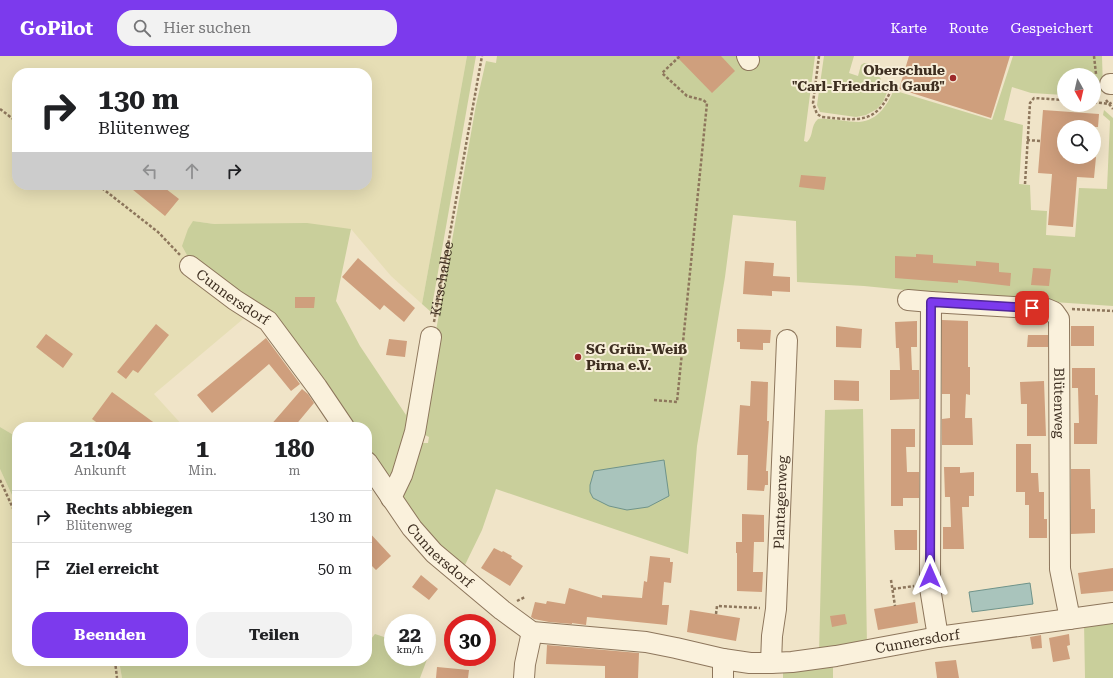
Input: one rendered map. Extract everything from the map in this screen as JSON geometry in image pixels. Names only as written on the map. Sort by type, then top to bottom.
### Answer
[{"type":"street","name":"Cunnersdorf","points":[[190,266],[235,300],[268,320],[318,387],[341,422]]},
{"type":"street","points":[[908,300],[1047,309],[1054,312]]},
{"type":"street","points":[[931,302],[930,588],[938,637]]},
{"type":"street","name":"Blütenweg","points":[[1054,312],[1058,319],[1059,326],[1060,569],[1070,619]]},
{"type":"street","name":"Kirschallee","points":[[391,498],[402,475],[415,432],[431,337]]},
{"type":"street","name":"Plantagenweg","points":[[771,663],[772,636],[776,609],[787,340]]},
{"type":"street","name":"Cunnersdorf","points":[[372,470],[412,528],[434,553],[502,610],[532,632],[646,642],[676,648],[723,669],[750,662],[792,662],[836,656],[938,637],[1113,613]]},
{"type":"street","points":[[524,678],[525,664],[532,632]]},
{"type":"path","name":"Kirschallee","points":[[431,337],[482,56]]},
{"type":"path","points":[[654,400],[677,402],[707,103],[703,100],[687,96],[662,73],[680,56]]},
{"type":"path","points":[[819,56],[814,103],[817,114],[822,117],[860,120],[871,116],[879,110],[887,100],[893,86]]},
{"type":"path","points":[[1101,103],[1109,104],[1112,90]]},
{"type":"path","points":[[1025,184],[1030,102],[1034,98],[1057,100]]},
{"type":"path","points":[[0,109],[12,118]]},
{"type":"path","points":[[1027,140],[1040,141]]},
{"type":"path","points":[[104,190],[158,232],[190,266]]},
{"type":"path","points":[[1054,312],[1065,309],[1113,310]]},
{"type":"path","points":[[0,480],[12,506]]},
{"type":"path","points":[[891,580],[895,606]]},
{"type":"path","points":[[892,589],[915,586]]},
{"type":"path","points":[[716,614],[717,606],[776,609]]},
{"type":"path","points":[[116,666],[117,678]]},
{"type":"shaded area","points":[[0,56],[467,56],[422,304],[391,276],[351,229],[214,224],[193,221],[249,314],[154,394],[179,422],[12,422],[12,434],[0,427]]},
{"type":"shaded area","points":[[0,469],[12,495],[12,666],[120,666],[122,678],[0,678]]},
{"type":"green space","points":[[467,56],[476,56],[431,312],[422,304]]},
{"type":"green space","name":"SG Grün-Weiß Pirna e.V.","points":[[497,56],[815,56],[804,141],[807,142],[811,137],[814,125],[818,119],[859,122],[866,121],[877,115],[890,99],[895,87],[897,87],[896,91],[992,120],[1013,56],[1102,56],[1103,90],[1101,92],[1101,68],[1057,68],[1057,95],[1031,93],[1012,87],[1004,120],[1023,125],[1019,184],[1030,185],[1031,210],[1047,211],[1046,235],[1075,237],[1079,188],[1107,189],[1110,121],[1103,115],[1104,110],[1113,118],[1113,306],[797,282],[796,221],[733,215],[725,277],[697,446],[688,554],[496,489],[482,530],[463,569],[403,508],[404,486],[420,443],[428,443],[429,437],[419,432],[420,421],[476,105],[486,61],[496,63]]},
{"type":"green space","points":[[824,56],[854,56],[849,73],[858,76],[861,65],[868,63],[881,79],[881,82],[890,85],[883,102],[877,109],[866,115],[856,117],[820,112],[817,105]]},
{"type":"green space","points":[[193,221],[214,224],[307,223],[351,229],[336,301],[360,346],[406,415],[422,341],[426,347],[396,474],[386,475],[377,467],[372,460],[372,422],[348,422],[297,344],[191,262],[182,246],[188,229]]},
{"type":"green space","points":[[863,409],[867,646],[819,653],[825,410]]},
{"type":"green space","points":[[0,427],[12,434],[12,495],[0,469]]},
{"type":"green space","points":[[1113,619],[1113,678],[1085,678],[1084,622]]},
{"type":"green space","points":[[375,634],[384,637],[384,666],[424,666],[420,678],[122,678],[120,666],[372,666],[372,638]]},
{"type":"green space","points":[[833,663],[833,678],[783,678],[783,669]]},
{"type":"water","points":[[664,460],[669,496],[648,507],[627,510],[609,506],[593,498],[590,492],[590,485],[594,471]]},
{"type":"water","points":[[1030,583],[1033,604],[972,612],[969,592]]},
{"type":"building","points":[[676,56],[721,56],[735,71],[712,93]]},
{"type":"building","name":"Oberschule \"Carl-Friedrich Gauß\"","points":[[909,56],[1010,56],[991,118],[899,89]]},
{"type":"building","points":[[1043,110],[1099,114],[1099,120],[1057,120],[1057,164],[1095,164],[1094,178],[1077,177],[1073,227],[1048,225],[1052,174],[1038,173]]},
{"type":"building","points":[[801,175],[826,177],[824,190],[799,187]]},
{"type":"building","points":[[133,190],[167,190],[179,199],[165,216]]},
{"type":"building","points":[[916,254],[933,255],[933,263],[976,266],[976,261],[999,263],[999,272],[1011,273],[1010,286],[958,280],[958,283],[895,278],[895,256],[916,257]]},
{"type":"building","points":[[358,258],[415,308],[404,322],[384,305],[380,310],[342,277]]},
{"type":"building","points":[[745,261],[774,263],[773,276],[790,277],[790,292],[772,291],[772,296],[743,294]]},
{"type":"building","points":[[1033,268],[1051,269],[1049,286],[1031,285]]},
{"type":"building","points":[[295,297],[315,297],[314,308],[295,308]]},
{"type":"building","points":[[942,320],[968,321],[968,367],[970,367],[970,395],[966,394],[965,418],[972,418],[973,445],[942,445],[942,419],[950,418],[950,394],[942,394]]},
{"type":"building","points":[[917,321],[917,347],[911,347],[912,370],[919,370],[919,399],[890,400],[890,370],[900,370],[899,348],[896,348],[895,322]]},
{"type":"building","points":[[156,324],[169,335],[138,373],[133,370],[126,379],[117,372]]},
{"type":"building","points":[[836,326],[862,329],[861,348],[836,347]]},
{"type":"building","points":[[1071,326],[1094,326],[1094,346],[1071,346]]},
{"type":"building","points":[[737,329],[771,330],[770,343],[763,343],[763,350],[740,349],[740,342],[737,342]]},
{"type":"building","points":[[46,334],[73,354],[63,368],[36,347]]},
{"type":"building","points":[[1028,335],[1048,335],[1048,347],[1027,347]]},
{"type":"building","points":[[266,338],[300,384],[291,391],[269,364],[212,413],[197,395]]},
{"type":"building","points":[[389,339],[407,341],[405,357],[386,355]]},
{"type":"building","points":[[1072,368],[1095,368],[1095,395],[1098,395],[1097,444],[1074,444],[1074,423],[1079,423],[1078,388],[1072,388]]},
{"type":"building","points":[[834,380],[859,381],[859,401],[834,400]]},
{"type":"building","points":[[751,381],[768,382],[767,421],[769,421],[766,471],[768,471],[768,485],[765,485],[764,491],[747,490],[748,455],[737,455],[740,405],[750,406]]},
{"type":"building","points":[[1044,381],[1046,436],[1027,436],[1027,404],[1021,404],[1020,382]]},
{"type":"building","points":[[302,389],[308,394],[314,403],[298,422],[273,422]]},
{"type":"building","points":[[112,392],[153,422],[96,422],[92,419]]},
{"type":"building","points":[[891,429],[915,429],[915,447],[906,447],[907,472],[919,472],[919,498],[903,498],[903,506],[891,506]]},
{"type":"building","points":[[1016,444],[1031,444],[1031,473],[1038,473],[1039,492],[1044,492],[1044,519],[1047,519],[1047,538],[1029,538],[1029,505],[1025,505],[1025,492],[1016,492]]},
{"type":"building","points":[[944,467],[960,467],[960,473],[974,472],[974,496],[969,496],[969,507],[962,507],[964,549],[943,549],[943,527],[951,527],[950,497],[945,497]]},
{"type":"building","points":[[1071,469],[1090,469],[1091,509],[1095,509],[1095,533],[1071,534]]},
{"type":"building","points":[[742,514],[764,515],[764,542],[754,542],[753,572],[763,572],[762,592],[737,591],[736,542],[742,542]]},
{"type":"building","points":[[894,530],[917,530],[917,550],[895,550]]},
{"type":"building","points":[[372,535],[391,556],[376,570],[372,566]]},
{"type":"building","points":[[494,548],[512,556],[511,558],[523,566],[510,586],[481,568]]},
{"type":"building","points":[[650,556],[670,558],[670,562],[673,562],[671,583],[664,582],[662,605],[669,605],[667,625],[587,617],[586,625],[549,622],[531,617],[535,602],[546,604],[547,601],[565,604],[569,588],[602,598],[602,595],[642,598],[644,581],[647,582]]},
{"type":"building","points":[[1113,568],[1113,591],[1081,594],[1078,573]]},
{"type":"building","points":[[421,575],[438,589],[429,600],[412,587]]},
{"type":"building","points":[[915,602],[918,623],[878,630],[874,609]]},
{"type":"building","points":[[690,610],[740,618],[736,641],[687,632]]},
{"type":"building","points":[[845,614],[847,624],[832,627],[830,616]]},
{"type":"building","points":[[1069,634],[1070,645],[1067,646],[1070,659],[1053,662],[1049,638]]},
{"type":"building","points":[[1041,635],[1042,648],[1032,649],[1030,637]]},
{"type":"building","points":[[547,645],[639,653],[638,678],[605,678],[605,666],[546,664]]},
{"type":"building","points":[[956,660],[959,678],[937,678],[935,662]]},
{"type":"building","points":[[437,667],[469,670],[468,678],[436,678]]},
{"type":"place","name":"Oberschule \"Carl-Friedrich Gauß\"","points":[[953,78]]},
{"type":"place","name":"SG Grün-Weiß Pirna e.V.","points":[[578,357]]},
{"type":"route","points":[[930,576],[931,302],[1032,308]]}]
